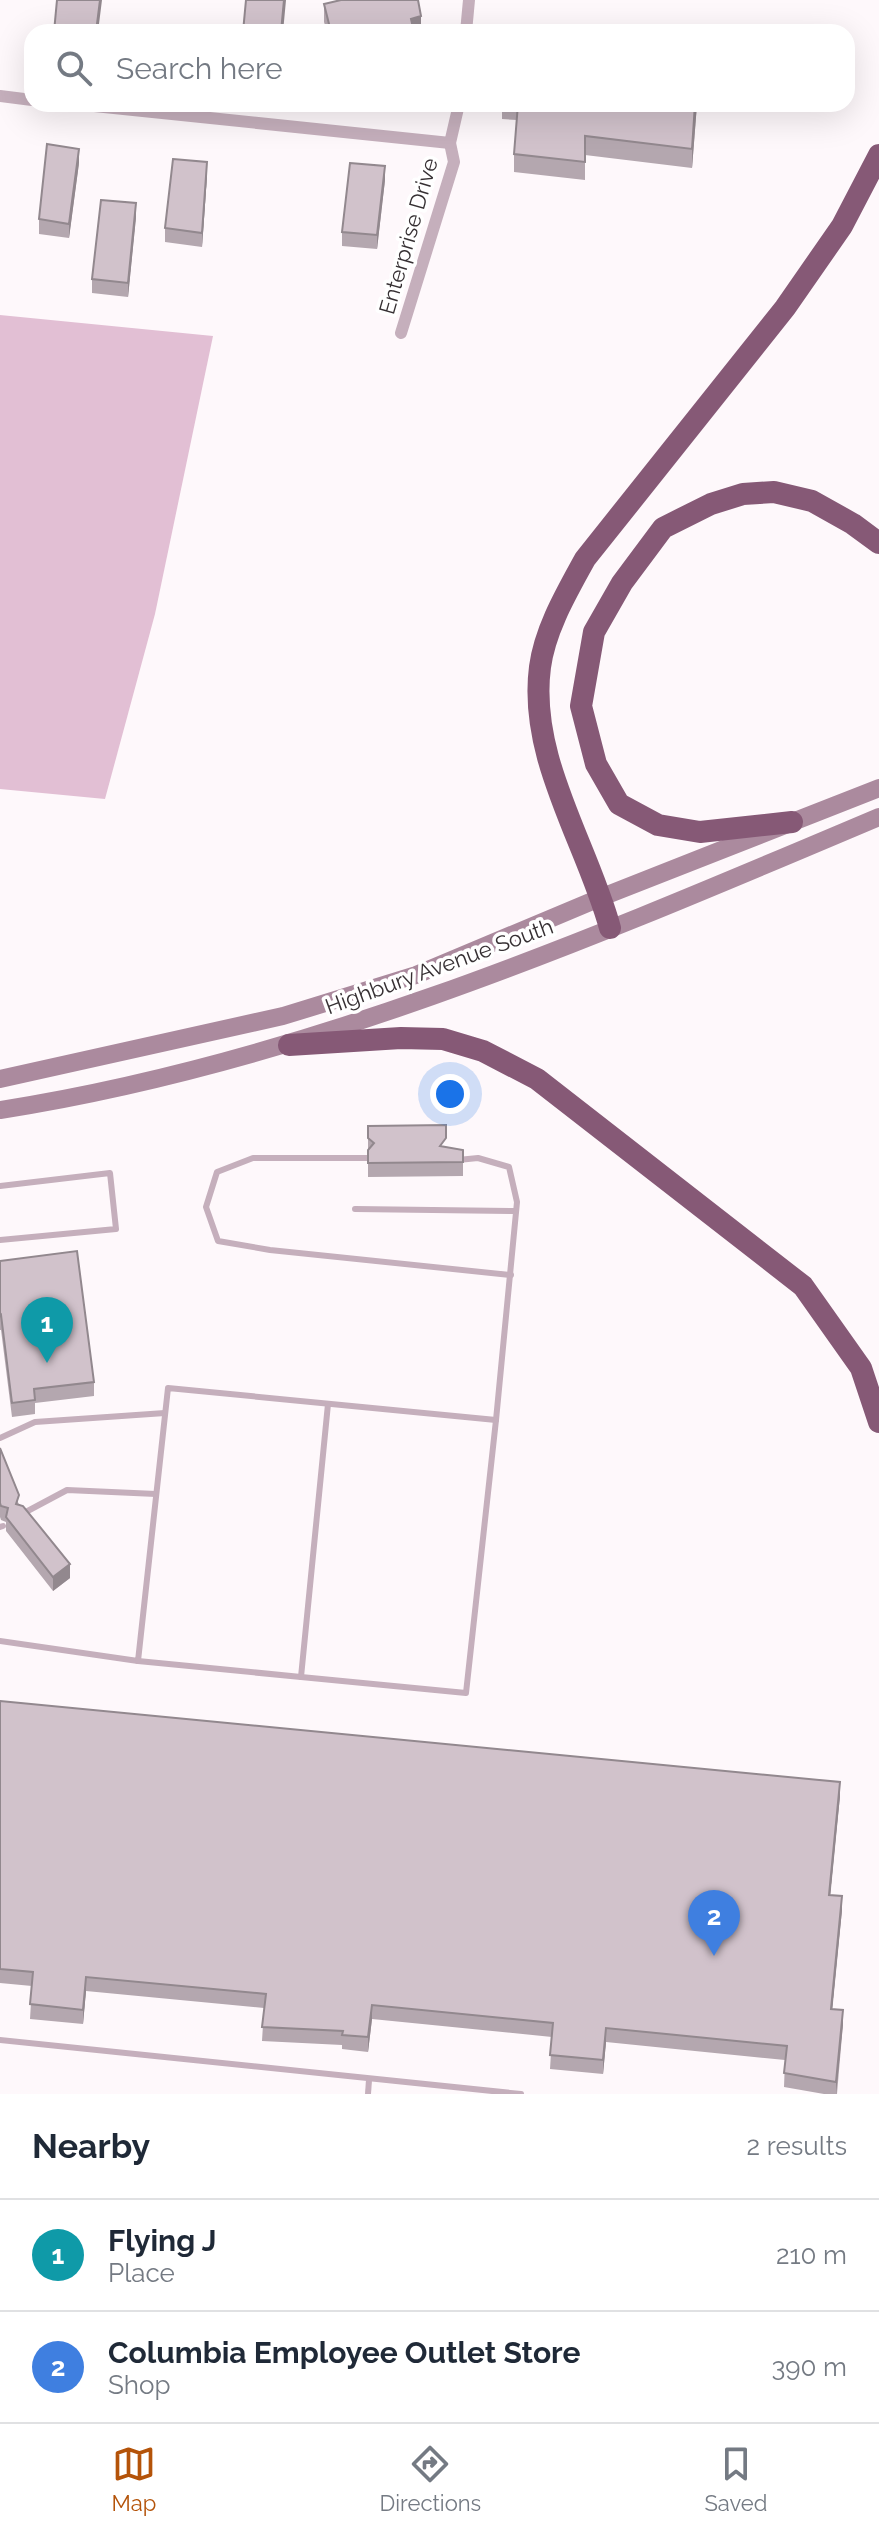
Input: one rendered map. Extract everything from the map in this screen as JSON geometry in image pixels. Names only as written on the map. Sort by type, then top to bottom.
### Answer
[{"type":"highway","points":[[610,928],[602,897],[546,751],[540,667],[560,606],[585,559],[785,308],[842,226],[879,155]]},
{"type":"highway","points":[[792,822],[700,832],[658,825],[619,804],[596,764],[581,706],[594,632],[622,583],[663,528],[711,504],[743,494],[774,492],[812,501],[879,543]]},
{"type":"highway","points":[[289,1045],[401,1038],[443,1039],[483,1051],[537,1079],[803,1286],[861,1368],[879,1422]]},
{"type":"main road","name":"Highbury Avenue South","points":[[0,1079],[283,1016],[416,975],[602,897],[879,788]]},
{"type":"main road","name":"Highbury Avenue South","points":[[0,1110],[114,1088],[289,1045],[610,928],[879,817]]},
{"type":"street","points":[[467,24],[469,0]]},
{"type":"street","points":[[0,96],[24,99]]},
{"type":"street","points":[[152,112],[450,143]]},
{"type":"street","name":"Enterprise Drive","points":[[401,333],[454,162],[450,143],[457,112]]},
{"type":"lane","points":[[368,1158],[253,1158],[217,1172],[206,1207],[218,1241],[270,1250],[511,1275]]},
{"type":"lane","points":[[0,1641],[138,1661],[466,1693],[516,1211],[509,1167],[478,1158],[446,1158]]},
{"type":"lane","points":[[0,1186],[110,1173],[116,1229],[0,1240]]},
{"type":"lane","points":[[355,1209],[516,1211]]},
{"type":"lane","points":[[138,1661],[168,1388],[496,1420]]},
{"type":"lane","points":[[301,1677],[328,1404]]},
{"type":"lane","points":[[0,1438],[35,1422],[165,1413]]},
{"type":"lane","points":[[21,1515],[67,1490],[156,1494]]},
{"type":"lane","points":[[0,2040],[521,2094]]},
{"type":"lane","points":[[368,2094],[369,2080]]},
{"type":"shaded area","points":[[0,315],[213,336],[155,614],[105,799],[0,789]]},
{"type":"building","points":[[57,0],[100,0],[97,24],[55,24]]},
{"type":"building","points":[[246,0],[284,0],[282,24],[244,24]]},
{"type":"building","points":[[341,0],[418,0],[421,16],[411,19],[412,24],[329,24],[324,4]]},
{"type":"building","points":[[517,112],[694,112],[692,149],[585,136],[585,162],[514,154]]},
{"type":"building","points":[[47,144],[79,149],[69,224],[39,219]]},
{"type":"building","points":[[173,159],[207,162],[202,233],[165,228]]},
{"type":"building","points":[[350,163],[385,166],[377,235],[342,232]]},
{"type":"building","points":[[101,200],[136,203],[128,283],[92,279]]},
{"type":"building","points":[[446,1125],[446,1138],[440,1146],[463,1150],[463,1162],[368,1163],[368,1150],[374,1143],[368,1138],[368,1126]]},
{"type":"building","points":[[77,1251],[94,1382],[34,1389],[35,1400],[12,1403],[0,1316],[0,1261]]},
{"type":"building","points":[[0,1448],[19,1495],[16,1504],[23,1506],[70,1564],[53,1577],[6,1517],[8,1508],[1,1506]]},
{"type":"building","points":[[0,1701],[840,1782],[829,1895],[842,1896],[831,2009],[843,2010],[836,2082],[784,2073],[787,2046],[606,2028],[603,2060],[550,2055],[553,2023],[372,2005],[368,2037],[342,2035],[343,2031],[262,2027],[266,1994],[86,1977],[83,2010],[30,2004],[33,1972],[0,1969]]},
{"type":"place","name":"Flying J","points":[[47,1363]]},
{"type":"place","name":"Columbia Employee Outlet Store","points":[[714,1956]]}]
